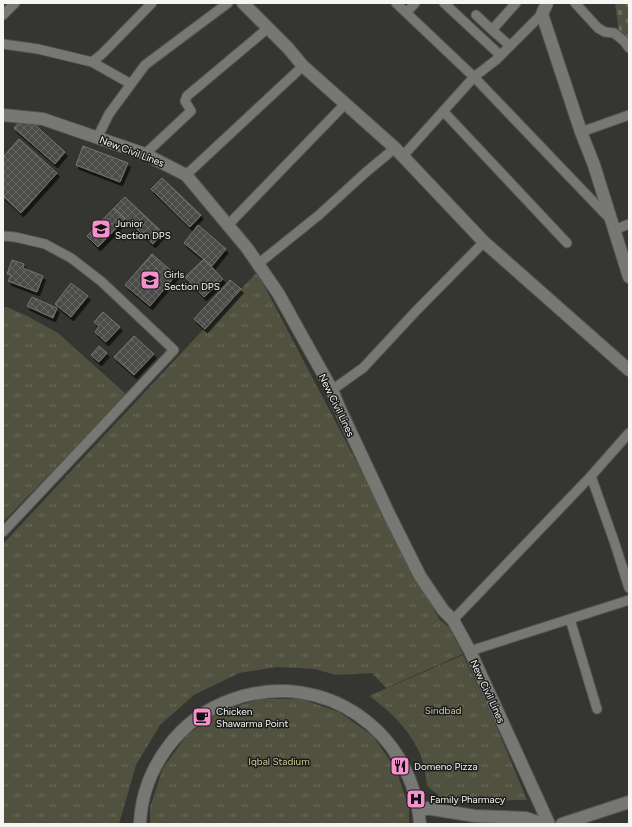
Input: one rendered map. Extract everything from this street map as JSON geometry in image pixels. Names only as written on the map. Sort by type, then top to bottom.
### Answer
[{"type":"street","points":[[3,16],[15,3]]},
{"type":"street","points":[[92,62],[102,54],[152,3]]},
{"type":"street","points":[[97,138],[109,114],[145,65],[228,3]]},
{"type":"street","points":[[243,3],[303,66],[399,152],[484,242],[629,370]]},
{"type":"street","points":[[396,3],[474,77],[612,224],[629,224]]},
{"type":"street","points":[[407,12],[415,3]]},
{"type":"street","points":[[444,3],[500,56]]},
{"type":"street","points":[[492,30],[516,3]]},
{"type":"street","points":[[575,3],[598,28],[605,32],[614,33],[624,41],[629,48]]},
{"type":"street","points":[[258,264],[319,215],[365,173],[399,152],[443,111],[474,77],[500,56],[544,8]]},
{"type":"street","points":[[544,8],[581,132],[594,165],[629,275]]},
{"type":"street","points":[[476,15],[510,46]]},
{"type":"street","points":[[145,154],[191,111],[185,101],[187,96],[268,28]]},
{"type":"street","points":[[3,44],[38,49],[92,62],[131,84]]},
{"type":"street","points":[[186,176],[303,66]]},
{"type":"street","points":[[228,225],[345,104]]},
{"type":"street","points":[[443,111],[567,243]]},
{"type":"street","name":"New Civil Lines","points":[[3,114],[43,119],[145,154],[168,165],[186,176],[247,248],[278,293],[332,390],[389,514],[420,576],[443,610],[454,620],[470,651],[542,824]]},
{"type":"street","points":[[581,132],[629,115]]},
{"type":"street","points":[[3,236],[15,237],[45,244],[71,258],[102,282],[174,350],[3,532]]},
{"type":"street","points":[[332,390],[363,368],[416,311],[484,242]]},
{"type":"street","points":[[454,620],[591,476],[629,433]]},
{"type":"street","points":[[591,476],[616,544],[629,588]]},
{"type":"street","points":[[470,651],[629,600]]},
{"type":"street","points":[[570,619],[597,709]]},
{"type":"street","points":[[140,824],[144,795],[151,776],[161,757],[188,725],[206,712],[244,696],[265,692],[286,691],[321,697],[347,708],[365,719],[381,733],[394,749],[414,786],[419,807],[420,824]]},
{"type":"street","points":[[562,824],[629,802]]},
{"type":"street","points":[[419,807],[475,816],[526,818],[542,824]]},
{"type":"green space","points":[[615,3],[629,3],[629,52],[619,33]]},
{"type":"green space","points":[[257,272],[439,619],[449,627],[463,654],[386,688],[372,673],[336,675],[315,669],[277,667],[239,673],[194,695],[160,725],[136,765],[119,824],[3,824],[3,544]]},
{"type":"green space","points":[[3,307],[7,307],[27,316],[58,333],[127,395],[3,522]]},
{"type":"green space","name":"Sindbad","points":[[463,655],[493,718],[527,800],[445,801],[427,786],[421,756],[412,738],[385,708],[369,696]]},
{"type":"green space","name":"Iqbal Stadium","points":[[260,699],[301,699],[339,712],[373,736],[396,769],[409,808],[409,824],[150,824],[150,807],[163,768],[187,735],[220,711]]},
{"type":"building","points":[[25,116],[65,152],[55,164],[14,128]]},
{"type":"building","points":[[19,139],[57,173],[21,213],[3,196],[3,157]]},
{"type":"building","points":[[83,146],[128,163],[120,182],[76,165]]},
{"type":"building","points":[[162,178],[201,215],[190,227],[151,189]]},
{"type":"building","points":[[125,197],[163,233],[153,244],[114,208]]},
{"type":"building","points":[[114,208],[125,219],[98,247],[87,236]]},
{"type":"building","points":[[198,225],[226,249],[212,266],[184,243]]},
{"type":"building","points":[[152,254],[176,275],[150,306],[125,285]]},
{"type":"building","points":[[204,259],[223,279],[204,297],[185,277]]},
{"type":"building","points":[[12,260],[24,264],[23,268],[43,276],[37,292],[8,281],[11,275],[7,274]]},
{"type":"building","points":[[230,280],[241,289],[205,329],[194,319]]},
{"type":"building","points":[[71,283],[88,296],[71,317],[55,304]]},
{"type":"building","points":[[32,297],[57,308],[53,318],[27,306]]},
{"type":"building","points":[[103,312],[120,327],[106,342],[95,332],[99,326],[94,322]]},
{"type":"building","points":[[134,336],[154,354],[134,375],[114,357]]},
{"type":"building","points":[[99,346],[107,353],[99,362],[91,355]]},
{"type":"place","name":"Junior Section DPS","points":[[101,229]]},
{"type":"place","name":"Girls Section DPS","points":[[150,280]]},
{"type":"place","name":"Chicken Shawarma Point","points":[[202,717]]},
{"type":"place","name":"Domeno Pizza","points":[[400,766]]},
{"type":"place","name":"Family Pharmacy","points":[[416,799]]}]
